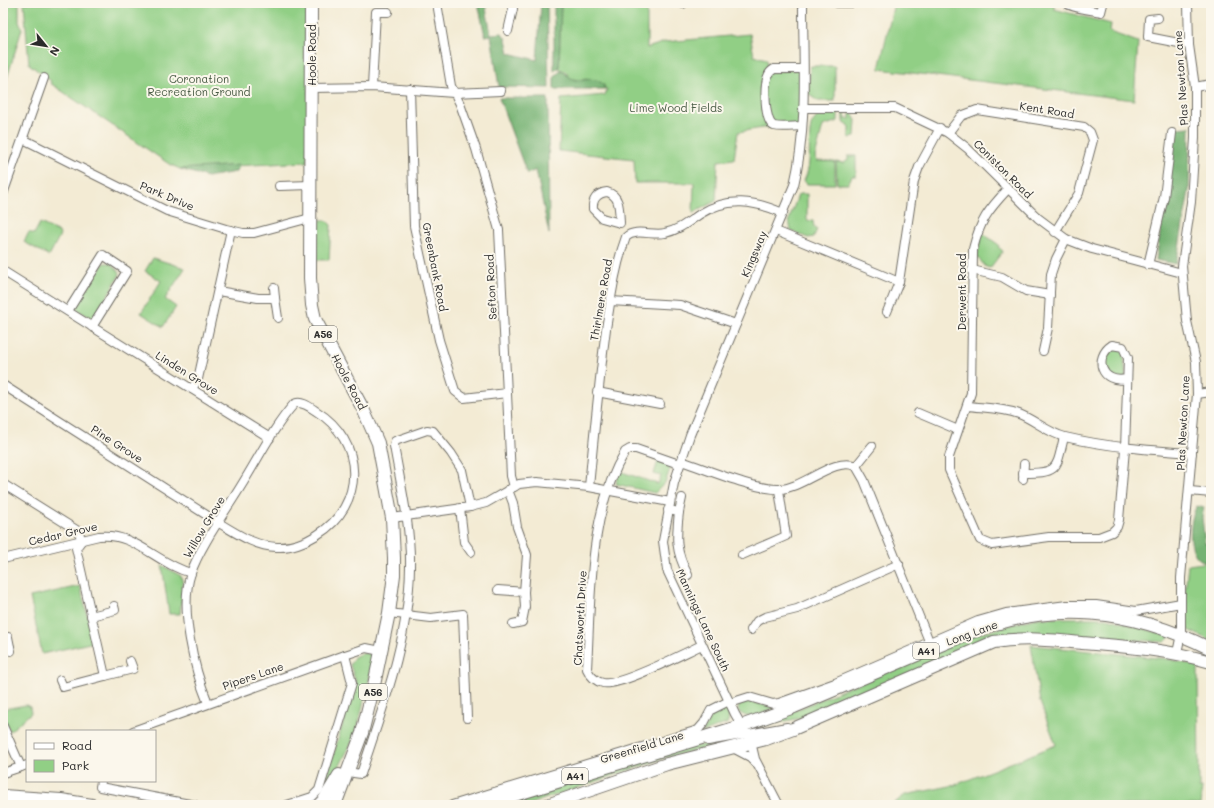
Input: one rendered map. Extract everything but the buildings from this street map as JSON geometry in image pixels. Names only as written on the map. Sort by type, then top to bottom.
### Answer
[{"type":"highway","name":"Hoole Road","points":[[312,3],[310,278],[313,311],[318,326],[363,409],[378,443],[392,518],[394,575],[382,650],[362,733],[337,804]]},
{"type":"highway","name":"Long Lane","points":[[746,734],[794,707],[969,633],[988,626],[1022,618],[1041,615],[1096,613],[1140,621],[1181,634],[1211,649]]},
{"type":"highway","name":"Long Lane","points":[[746,734],[809,723],[994,642],[1025,638],[1106,645],[1177,653],[1211,662]]},
{"type":"highway","name":"Hoole Road","points":[[319,805],[333,786],[362,733]]},
{"type":"highway","name":"A41","points":[[547,805],[667,764],[731,747],[746,734]]},
{"type":"highway","name":"Greenfield Lane","points":[[482,805],[668,748],[746,734]]},
{"type":"highway","points":[[3,796],[61,800],[92,805]]},
{"type":"street","name":"Sefton Road","points":[[437,3],[451,86],[476,149],[499,230],[512,476],[511,489],[517,527],[527,555],[524,592],[525,607],[522,622],[512,624]]},
{"type":"street","points":[[508,31],[513,9],[512,3]]},
{"type":"street","name":"Kingsway","points":[[670,502],[680,463],[692,430],[776,231],[797,173],[803,108],[803,3]]},
{"type":"street","points":[[837,3],[853,3]]},
{"type":"street","points":[[1066,3],[1077,8],[1084,7],[1100,12],[1103,4]]},
{"type":"street","name":"Plas Newton Lane","points":[[1177,653],[1181,634],[1181,578],[1190,491],[1197,394],[1196,362],[1187,321],[1182,273],[1194,168],[1195,87],[1189,45],[1188,3]]},
{"type":"street","points":[[372,86],[376,12],[388,12]]},
{"type":"street","points":[[1158,18],[1148,19],[1148,37],[1189,45]]},
{"type":"street","points":[[802,126],[775,126],[770,122],[767,118],[766,92],[767,77],[774,69],[803,69]]},
{"type":"street","points":[[3,194],[44,78]]},
{"type":"street","points":[[1195,87],[1211,84]]},
{"type":"street","points":[[312,88],[372,86],[454,93],[501,91]]},
{"type":"street","name":"Greenbank Road","points":[[410,89],[414,226],[439,340],[455,391],[464,398],[507,393]]},
{"type":"street","name":"Coniston Road","points":[[803,108],[895,108],[948,133],[967,148],[1038,218],[1066,239],[1092,249],[1182,273]]},
{"type":"street","name":"Kent Road","points":[[948,133],[961,116],[977,110],[1084,127],[1090,132],[1092,140],[1079,193],[1056,232]]},
{"type":"street","points":[[887,312],[899,282],[914,181],[925,153],[940,128]]},
{"type":"street","points":[[1148,265],[1164,197],[1172,133]]},
{"type":"street","name":"Park Drive","points":[[23,139],[167,211],[231,230],[243,233],[254,233],[310,218]]},
{"type":"street","points":[[278,186],[311,185]]},
{"type":"street","name":"Derwent Road","points":[[1008,189],[991,207],[979,228],[973,249],[973,336],[970,393],[968,406],[949,457],[949,470],[976,535],[980,540],[992,545],[1049,537],[1099,536],[1112,532],[1117,526],[1119,520],[1125,449]]},
{"type":"street","points":[[620,222],[632,233],[656,235],[672,232],[704,212],[730,203],[755,202],[783,212]]},
{"type":"street","points":[[192,389],[198,378],[231,230]]},
{"type":"street","points":[[776,231],[899,282]]},
{"type":"street","name":"Thirlmere Road","points":[[589,486],[597,392],[610,301],[616,270],[626,237],[632,233]]},
{"type":"street","points":[[1042,351],[1048,328],[1053,266],[1066,239]]},
{"type":"street","points":[[68,311],[103,256],[127,271],[92,327]]},
{"type":"street","points":[[972,270],[1002,277],[1026,291],[1050,295]]},
{"type":"street","name":"Linden Grove","points":[[3,271],[270,438]]},
{"type":"street","points":[[274,288],[278,318]]},
{"type":"street","points":[[218,291],[258,298],[276,298]]},
{"type":"street","points":[[610,301],[680,305],[736,324]]},
{"type":"street","points":[[1125,449],[1126,379],[1128,358],[1123,347],[1112,345],[1106,349],[1102,359],[1102,371],[1104,375],[1115,380],[1126,379]]},
{"type":"street","name":"Pine Grove","points":[[3,385],[251,542],[282,547],[304,542],[316,536],[333,524],[343,511],[351,494],[353,481],[352,460],[346,443],[339,431],[328,419],[298,402]]},
{"type":"street","points":[[597,392],[660,404]]},
{"type":"street","points":[[1197,394],[1211,392]]},
{"type":"street","name":"Willow Grove","points":[[208,703],[200,682],[188,623],[186,600],[191,573],[199,555],[270,438],[291,408],[298,402]]},
{"type":"street","points":[[968,406],[1020,414],[1049,431],[1064,437],[1125,449],[1192,453]]},
{"type":"street","points":[[918,413],[958,430]]},
{"type":"street","points":[[347,772],[361,774],[389,687],[406,617],[410,567],[406,516],[394,446],[395,441],[426,430],[432,431],[451,453],[462,470],[470,507]]},
{"type":"street","points":[[1023,472],[1045,473],[1053,470],[1057,463],[1064,437]]},
{"type":"street","points":[[856,466],[872,446]]},
{"type":"street","name":"Chatsworth Drive","points":[[680,463],[636,449],[628,450],[623,455],[609,490],[596,536],[587,669],[590,675],[598,681],[604,683],[611,682],[644,672],[702,645]]},
{"type":"street","points":[[680,463],[684,462],[762,487],[779,490],[795,486],[840,464],[849,463],[856,466],[864,480],[929,641]]},
{"type":"street","points":[[392,518],[470,507],[486,503],[525,483],[537,482],[589,486],[670,502]]},
{"type":"street","points":[[3,484],[78,532],[82,540],[76,548],[105,676]]},
{"type":"street","points":[[742,555],[786,536],[779,490]]},
{"type":"street","points":[[1190,491],[1211,493]]},
{"type":"street","points":[[682,498],[676,539],[684,571]]},
{"type":"street","name":"Mannings Lane South","points":[[670,502],[663,541],[667,570],[729,702],[746,734],[760,769]]},
{"type":"street","points":[[460,508],[464,542],[471,552]]},
{"type":"street","points":[[668,510],[679,512]]},
{"type":"street","name":"Cedar Grove","points":[[3,559],[99,536],[118,536],[183,571],[191,573]]},
{"type":"street","points":[[751,630],[757,621],[765,617],[797,609],[899,564]]},
{"type":"street","points":[[498,590],[524,592]]},
{"type":"street","name":"Long Lane","points":[[729,702],[748,697],[773,704],[779,703],[835,683],[978,621],[1006,613],[1034,608],[1096,605],[1136,611],[1181,602]]},
{"type":"street","points":[[91,616],[115,610],[114,606]]},
{"type":"street","points":[[389,613],[406,617],[431,618],[463,610],[467,718]]},
{"type":"street","points":[[8,637],[8,649]]},
{"type":"street","name":"Pipers Lane","points":[[136,730],[366,648],[382,650]]},
{"type":"street","points":[[288,805],[312,797],[318,790],[352,683],[345,655]]},
{"type":"street","points":[[60,680],[63,687],[133,669],[130,661]]},
{"type":"street","name":"Greenfield Lane","points":[[452,805],[698,730],[704,723],[711,710],[729,702]]},
{"type":"street","points":[[3,726],[24,766],[3,772]]},
{"type":"street","points":[[731,747],[750,757],[760,769],[779,805]]},
{"type":"street","points":[[101,782],[100,787],[195,805]]},
{"type":"green space","points":[[3,3],[19,3],[19,22],[22,29],[3,91]]},
{"type":"green space","name":"Coronation Recreation Ground","points":[[24,3],[311,3],[307,162],[180,169],[169,164],[50,83],[51,81],[29,64]]},
{"type":"green space","points":[[478,3],[485,3],[491,34],[502,33],[506,39],[509,53],[537,60],[541,3],[547,3],[549,88],[499,87],[491,35],[485,36]]},
{"type":"green space","points":[[554,3],[561,3],[559,68],[554,71]]},
{"type":"green space","name":"Lime Wood Fields","points":[[561,3],[647,3],[647,48],[665,42],[750,34],[754,56],[767,59],[768,74],[770,72],[803,69],[802,126],[775,126],[738,132],[734,159],[718,161],[716,201],[693,213],[694,183],[635,183],[634,159],[559,151],[561,99],[605,95],[607,89],[605,89],[604,85],[586,79],[578,80],[570,78],[566,72],[559,68]]},
{"type":"green space","points":[[894,3],[1054,3],[1054,9],[1111,24],[1110,32],[1138,42],[1134,100],[879,69]]},
{"type":"green space","points":[[810,67],[835,67],[835,101],[818,101],[809,94]]},
{"type":"green space","points":[[561,70],[575,80],[594,79],[599,81],[605,89],[554,89],[554,78]]},
{"type":"green space","points":[[499,98],[548,98],[549,234],[536,170],[527,174]]},
{"type":"green space","points":[[820,113],[838,113],[838,121],[823,126],[815,157],[817,161],[835,162],[835,184],[807,184],[804,181],[807,174],[809,161],[811,126],[813,121]]},
{"type":"green space","points":[[845,113],[845,119],[850,119],[850,113],[853,114],[856,120],[855,137],[849,138],[849,126],[843,122],[843,114]]},
{"type":"green space","points":[[1190,127],[1189,191],[1176,264],[1156,260],[1176,128]]},
{"type":"green space","points":[[848,156],[856,156],[856,176],[852,176],[848,184],[837,184],[836,162],[844,163],[848,160]]},
{"type":"green space","points":[[240,165],[236,172],[207,177],[180,169]]},
{"type":"green space","points":[[807,194],[807,220],[813,221],[814,227],[817,229],[814,237],[808,238],[791,231],[789,220],[798,195]]},
{"type":"green space","points":[[317,220],[326,220],[331,225],[329,260],[315,260]]},
{"type":"green space","points":[[40,223],[59,232],[60,235],[49,256],[24,242],[29,232],[34,234]]},
{"type":"green space","points":[[982,233],[999,245],[998,247],[1003,251],[990,268],[986,267],[977,257]]},
{"type":"green space","points":[[153,258],[185,268],[165,299],[176,307],[163,327],[141,313],[161,281],[145,271]]},
{"type":"green space","points":[[104,263],[110,263],[119,271],[120,274],[96,315],[91,318],[76,309],[76,305]]},
{"type":"green space","points":[[1123,347],[1126,379],[1108,377],[1102,359],[1106,349]]},
{"type":"green space","points":[[653,459],[672,464],[665,483],[655,493],[616,484],[620,467],[623,468],[622,472],[658,484],[661,476],[654,474],[658,461]]},
{"type":"green space","points":[[1197,506],[1204,508],[1202,517],[1205,543],[1211,545],[1211,562],[1203,561],[1197,556],[1193,549],[1191,530],[1194,512]]},
{"type":"green space","points":[[1211,562],[1211,641],[1186,629],[1185,592],[1188,565]]},
{"type":"green space","points":[[162,565],[181,576],[183,584],[180,614],[169,614]]},
{"type":"green space","points":[[80,586],[94,642],[42,654],[30,597]]},
{"type":"green space","points":[[1036,618],[1107,618],[1169,636],[1169,638],[1165,642],[1018,632],[992,637],[812,716],[759,726],[961,639]]},
{"type":"green space","points":[[1031,645],[1168,659],[1198,666],[1199,788],[1202,788],[1200,805],[892,805],[905,795],[955,785],[1056,745],[1040,702]]},
{"type":"green space","points":[[362,653],[371,654],[373,663],[356,734],[332,781],[317,800],[317,797],[323,787],[356,682],[350,665],[354,657]]},
{"type":"green space","points":[[744,701],[769,706],[779,706],[757,715],[747,716],[738,710],[739,705]]},
{"type":"green space","points":[[26,705],[30,707],[31,713],[10,731],[3,719],[3,709]]},
{"type":"green space","points":[[721,708],[727,710],[729,713],[728,723],[702,733],[714,710]]},
{"type":"green space","points":[[720,742],[721,744],[665,758],[527,805],[491,805],[683,748]]}]
